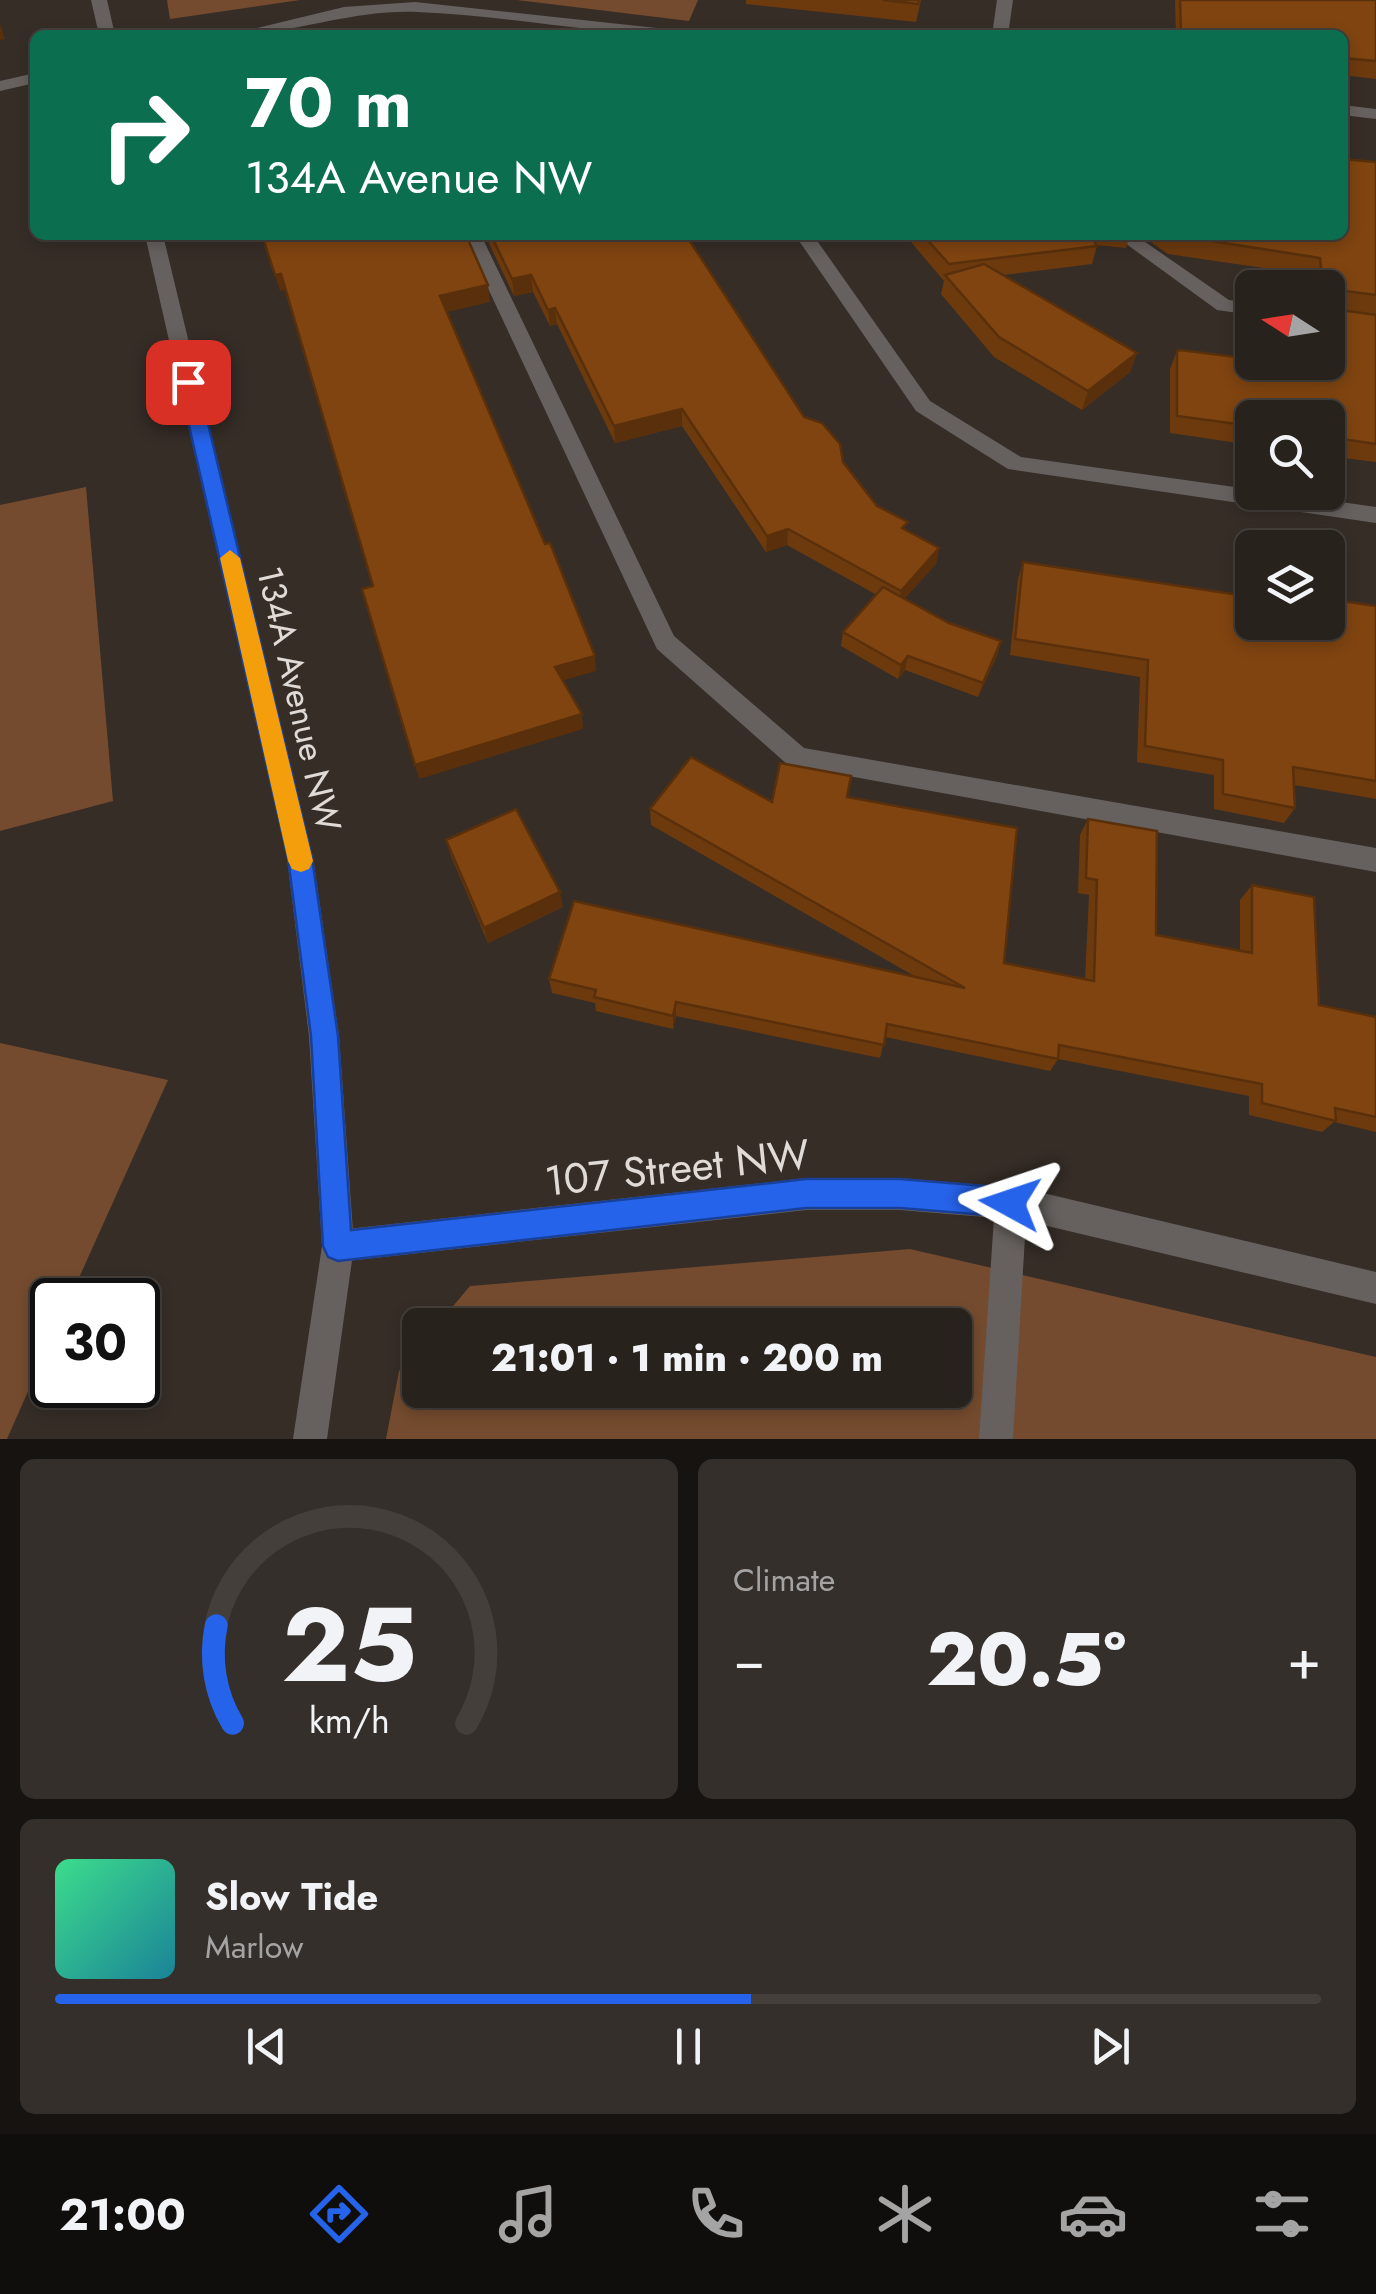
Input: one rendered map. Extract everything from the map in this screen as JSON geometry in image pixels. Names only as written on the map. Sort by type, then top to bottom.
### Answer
[{"type":"street","points":[[99,0],[106,30]]},
{"type":"street","points":[[1001,30],[1005,0]]},
{"type":"street","points":[[259,30],[344,12],[415,7],[628,30]]},
{"type":"street","points":[[0,86],[30,79]]},
{"type":"street","points":[[1348,111],[1376,114]]},
{"type":"street","name":"134A Avenue NW","points":[[155,240],[300,858],[324,1036],[338,1246],[310,1439]]},
{"type":"street","points":[[474,240],[666,642],[797,757],[1376,860]]},
{"type":"street","points":[[807,240],[923,406],[1016,464],[1376,516]]},
{"type":"street","points":[[1129,240],[1224,306],[1235,307]]},
{"type":"street","name":"107 Street NW","points":[[338,1246],[806,1194],[900,1194],[1010,1203],[1376,1288]]},
{"type":"street","points":[[996,1439],[1010,1203]]},
{"type":"shaded area","points":[[167,0],[300,0],[170,19]]},
{"type":"shaded area","points":[[517,0],[698,0],[689,21]]},
{"type":"shaded area","points":[[86,487],[113,801],[0,831],[0,505]]},
{"type":"shaded area","points":[[0,1043],[168,1080],[79,1278],[30,1278],[30,1387],[7,1439],[0,1439]]},
{"type":"shaded area","points":[[910,1249],[1376,1357],[1376,1439],[386,1439],[402,1367],[402,1408],[972,1408],[972,1308],[451,1308],[470,1286]]},
{"type":"building","points":[[883,0],[919,0],[918,4]]},
{"type":"building","points":[[1180,0],[1376,0],[1376,61],[1348,59],[1348,30],[1181,30]]},
{"type":"building","points":[[1348,160],[1376,162],[1376,295],[1345,291],[1345,270],[1321,270],[1320,258],[1206,240],[1348,240]]},
{"type":"building","points":[[264,240],[468,240],[488,285],[440,296],[545,544],[550,543],[595,656],[555,667],[582,714],[415,765],[362,589],[373,586],[281,274],[275,275]]},
{"type":"building","points":[[493,240],[689,240],[804,417],[822,423],[840,444],[843,462],[877,506],[908,522],[902,528],[939,548],[901,591],[788,529],[767,536],[682,409],[614,426],[555,308],[548,310],[531,275],[512,279]]},
{"type":"building","points":[[927,240],[1093,240],[1097,246],[949,264]]},
{"type":"building","points":[[984,264],[1137,353],[1088,391],[999,337],[945,275]]},
{"type":"building","points":[[1345,311],[1376,315],[1376,444],[1345,439],[1345,400],[1235,400],[1235,424],[1177,416],[1180,350],[1235,357],[1235,380],[1345,380]]},
{"type":"building","points":[[1023,562],[1235,594],[1235,640],[1345,640],[1345,601],[1376,606],[1376,781],[1293,767],[1295,808],[1223,794],[1223,760],[1145,746],[1148,660],[1015,639]]},
{"type":"building","points":[[883,587],[949,623],[1001,641],[983,683],[908,656],[901,665],[843,632]]},
{"type":"building","points":[[691,757],[772,802],[780,763],[851,776],[847,797],[1017,828],[1004,963],[1094,981],[1097,880],[1086,878],[1088,819],[1157,831],[1156,935],[1252,953],[1252,885],[1314,897],[1319,1005],[1376,1017],[1376,1117],[1335,1108],[1336,1121],[1262,1103],[1262,1084],[1059,1045],[1058,1059],[887,1024],[884,1045],[676,1002],[673,1016],[594,997],[596,990],[549,979],[574,901],[965,988],[650,809]]},
{"type":"building","points":[[516,809],[560,892],[484,928],[446,840]]},
{"type":"slow traffic","points":[[230,558],[301,861]]},
{"type":"route","points":[[188,382],[300,858],[324,1036],[338,1246],[806,1194],[900,1194],[1010,1203]]}]
